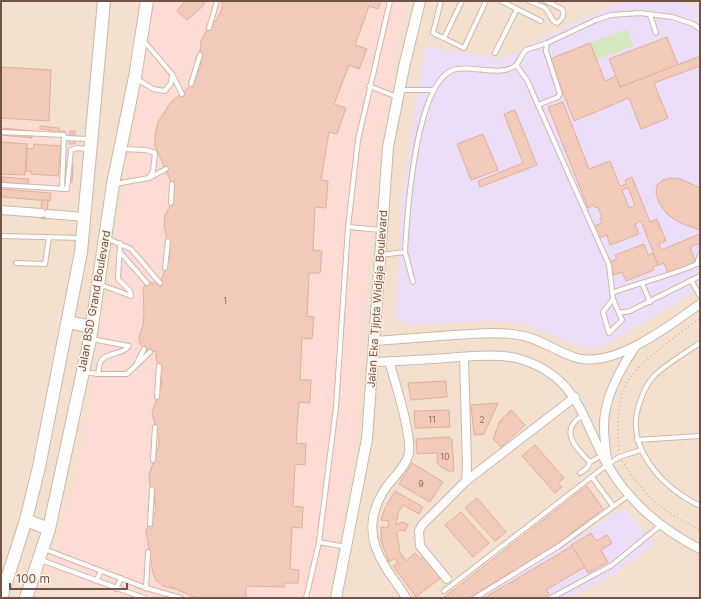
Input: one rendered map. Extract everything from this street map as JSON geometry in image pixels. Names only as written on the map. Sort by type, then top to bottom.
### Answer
[{"type":"main road","name":"Jalan BSD Grand Boulevard","points":[[2,594],[26,520],[39,467],[68,322],[82,238],[104,1]]},
{"type":"main road","name":"Jalan BSD Grand Boulevard","points":[[26,598],[49,529],[91,333],[113,184],[135,77],[147,1]]},
{"type":"main road","points":[[68,322],[91,333]]},
{"type":"main road","points":[[26,520],[49,529]]},
{"type":"street","name":"Jalan Eka Tjipta Widjaja Boulevard","points":[[336,598],[347,548],[367,439],[374,362],[381,230],[388,147],[398,94],[420,1]]},
{"type":"street","points":[[1,210],[84,217]]},
{"type":"street","points":[[375,341],[494,333],[519,335],[541,341],[578,358],[595,358],[614,355],[636,347],[700,304]]},
{"type":"street","points":[[607,465],[604,431],[606,408],[621,368],[636,347]]},
{"type":"street","points":[[374,362],[494,356],[508,357],[536,365],[551,373],[566,385],[574,397],[584,414],[607,465],[629,494],[661,526],[676,537],[700,549]]},
{"type":"street","points":[[464,357],[467,465],[466,480]]},
{"type":"street","points":[[389,361],[409,441],[409,453],[403,466],[382,493],[376,504],[373,510],[372,525],[378,554],[406,598]]},
{"type":"street","points":[[447,579],[420,546],[419,532],[422,524],[466,480],[574,397]]},
{"type":"lane","points":[[209,28],[217,1]]},
{"type":"lane","points":[[306,598],[319,542],[336,406],[348,227],[358,140],[369,86],[390,1]]},
{"type":"lane","points":[[441,1],[433,30],[435,34],[464,48],[486,1]]},
{"type":"lane","points":[[444,38],[462,1]]},
{"type":"lane","points":[[501,1],[541,21]]},
{"type":"lane","points":[[495,53],[515,8],[516,1]]},
{"type":"lane","points":[[530,1],[545,9],[550,18],[557,23],[563,17],[562,9],[546,1]]},
{"type":"lane","points":[[413,282],[405,252],[408,199],[423,119],[437,83],[453,70],[498,70],[516,65],[526,50],[547,43],[610,15],[650,14],[672,17],[693,24],[700,29]]},
{"type":"lane","points":[[650,14],[656,33]]},
{"type":"lane","points":[[142,38],[172,74],[182,94]]},
{"type":"lane","points":[[538,105],[558,97],[560,94],[546,51],[547,43]]},
{"type":"lane","points":[[191,84],[200,55]]},
{"type":"lane","points":[[516,65],[527,80],[609,265],[613,299],[622,322],[608,333],[603,312],[613,299]]},
{"type":"lane","points":[[135,77],[154,89],[165,91],[171,83],[172,74]]},
{"type":"lane","points":[[369,86],[398,94],[434,90]]},
{"type":"lane","points":[[1,132],[64,135],[64,138],[90,144]]},
{"type":"lane","points":[[62,189],[64,138]]},
{"type":"lane","points":[[1,185],[67,189],[71,150],[90,144]]},
{"type":"lane","points":[[120,149],[146,150],[155,153],[153,171],[150,178]]},
{"type":"lane","points":[[113,184],[150,178],[166,169]]},
{"type":"lane","points":[[171,204],[172,184]]},
{"type":"lane","points":[[348,227],[381,230]]},
{"type":"lane","points":[[1,236],[82,238]]},
{"type":"lane","points":[[16,263],[45,264],[49,237]]},
{"type":"lane","points":[[106,238],[131,249],[160,283]]},
{"type":"lane","points":[[165,268],[168,241]]},
{"type":"lane","points":[[99,284],[131,296],[130,291],[118,279],[120,243]]},
{"type":"lane","points":[[120,252],[147,283]]},
{"type":"lane","points":[[380,254],[405,252]]},
{"type":"lane","points":[[612,294],[665,275],[674,274],[697,264],[700,255]]},
{"type":"lane","points":[[619,313],[630,311],[650,302],[700,276]]},
{"type":"lane","points":[[691,280],[700,296]]},
{"type":"lane","points":[[642,283],[650,302]]},
{"type":"lane","points":[[91,333],[129,346],[124,350],[104,358],[98,374]]},
{"type":"lane","points":[[700,343],[655,375],[645,389],[637,409],[635,428],[637,440],[649,464],[666,482],[700,506]]},
{"type":"lane","points":[[135,367],[144,349]]},
{"type":"lane","points":[[82,372],[122,375],[129,373],[150,352]]},
{"type":"lane","points":[[157,397],[159,366]]},
{"type":"lane","points":[[584,414],[571,426],[570,433],[582,454],[590,462]]},
{"type":"lane","points":[[154,460],[155,427]]},
{"type":"lane","points":[[637,440],[700,436]]},
{"type":"lane","points":[[444,591],[607,465],[619,457],[641,450]]},
{"type":"lane","points":[[580,473],[587,468],[590,462],[603,455]]},
{"type":"lane","points":[[592,476],[613,506]]},
{"type":"lane","points":[[150,524],[152,489]]},
{"type":"lane","points":[[475,598],[559,546],[629,494]]},
{"type":"lane","points":[[551,598],[612,565],[661,526]]},
{"type":"lane","points":[[319,542],[347,548]]},
{"type":"lane","points":[[146,588],[148,552]]},
{"type":"lane","points":[[40,554],[101,571],[166,596],[181,598]]},
{"type":"lane","points":[[40,554],[116,589],[144,598]]},
{"type":"lane","points":[[96,580],[101,571]]},
{"type":"lane","points":[[116,589],[121,578]]},
{"type":"path","points":[[642,365],[700,319]]},
{"type":"shaded area","points":[[1,1],[700,1],[700,598],[1,598]]},
{"type":"shaded area","points":[[152,1],[409,1],[398,38],[376,153],[356,436],[331,577],[325,598],[112,598],[47,573],[77,474],[126,182]]},
{"type":"shaded area","points":[[624,1],[676,1],[700,8],[700,289],[601,348],[583,348],[522,323],[485,321],[407,325],[396,318],[402,201],[425,47],[502,59],[586,17]]},
{"type":"shaded area","points":[[1,121],[75,128],[72,202],[1,196]]},
{"type":"shaded area","points":[[624,508],[655,543],[614,574],[569,598],[480,598]]},
{"type":"green space","points":[[626,29],[633,46],[597,60],[590,43]]},
{"type":"building","points":[[185,1],[205,1],[203,6],[187,20],[177,11]]},
{"type":"building","points":[[222,1],[381,1],[378,9],[369,6],[355,45],[367,49],[359,69],[349,65],[334,104],[346,108],[337,134],[329,132],[321,180],[328,181],[326,208],[315,207],[313,250],[322,251],[320,273],[309,273],[307,316],[314,317],[312,339],[302,338],[300,380],[311,380],[310,403],[299,402],[296,443],[306,444],[305,465],[295,464],[293,506],[303,507],[302,528],[292,527],[290,569],[299,570],[298,583],[284,583],[284,587],[246,586],[246,598],[196,598],[176,589],[163,586],[156,580],[153,573],[146,531],[156,510],[149,475],[159,446],[159,438],[152,413],[162,382],[156,358],[156,351],[150,352],[144,349],[140,344],[139,337],[143,325],[144,314],[143,288],[147,283],[160,283],[170,256],[164,225],[165,215],[173,201],[174,193],[172,184],[155,146],[155,134],[158,122],[170,103],[189,87],[201,67],[201,41],[206,31],[217,19],[222,9]]},
{"type":"building","points":[[667,37],[678,65],[620,87],[609,59]]},
{"type":"building","points":[[590,43],[605,81],[616,76],[620,87],[700,56],[700,66],[654,83],[668,118],[641,129],[629,98],[574,121],[550,59]]},
{"type":"building","points":[[1,67],[51,70],[49,121],[1,118]]},
{"type":"building","points":[[563,102],[589,169],[610,161],[620,186],[626,184],[625,180],[632,177],[650,222],[657,219],[666,241],[659,244],[661,250],[700,234],[700,243],[690,247],[696,263],[668,274],[664,263],[658,265],[641,221],[635,224],[639,234],[610,245],[607,235],[599,238],[594,226],[602,223],[600,219],[602,218],[598,207],[595,208],[594,205],[588,208],[548,107]],"holes":[[[628,188],[635,205],[629,208],[622,190]]]},
{"type":"building","points":[[515,110],[537,165],[480,187],[478,181],[523,163],[504,114]]},
{"type":"building","points":[[40,126],[59,128],[59,131],[65,131],[64,134],[51,133],[51,130],[40,129]]},
{"type":"building","points":[[3,128],[32,131],[32,138],[2,135]]},
{"type":"building","points":[[70,131],[75,131],[75,144],[69,144]]},
{"type":"building","points":[[483,134],[498,170],[471,180],[457,144]]},
{"type":"building","points":[[1,142],[27,144],[25,175],[1,174]]},
{"type":"building","points":[[34,144],[61,146],[58,176],[31,174],[31,171],[26,171],[27,148],[33,149]]},
{"type":"building","points":[[65,164],[73,165],[72,182],[64,182]]},
{"type":"building","points":[[2,177],[29,179],[28,185],[2,182]]},
{"type":"building","points":[[671,178],[681,179],[700,188],[700,230],[680,223],[667,214],[659,203],[656,193],[657,185],[663,180]]},
{"type":"building","points":[[1,189],[51,193],[50,201],[1,197]]},
{"type":"building","points":[[42,200],[48,200],[47,219],[40,218]]},
{"type":"building","points":[[644,244],[648,255],[653,253],[658,265],[653,267],[654,270],[626,281],[622,272],[614,275],[609,262],[617,259],[615,255]]},
{"type":"building","points":[[446,381],[447,397],[411,400],[408,383]]},
{"type":"building","points":[[498,403],[484,434],[474,435],[471,405]]},
{"type":"building","points":[[449,410],[450,427],[415,428],[414,411]]},
{"type":"building","points":[[511,410],[525,425],[501,447],[493,439],[500,421]]},
{"type":"building","points":[[449,437],[452,440],[454,471],[449,471],[441,467],[437,462],[438,453],[417,454],[416,439]]},
{"type":"building","points":[[535,445],[564,478],[558,483],[562,487],[555,493],[522,456]]},
{"type":"building","points":[[412,463],[443,482],[430,502],[399,484]]},
{"type":"building","points":[[587,486],[603,509],[552,548],[469,598],[443,598]]},
{"type":"building","points":[[395,491],[423,507],[419,514],[403,505],[398,513],[396,525],[402,522],[408,526],[405,531],[400,530],[397,533],[400,552],[406,561],[415,553],[421,559],[424,557],[442,577],[416,597],[393,566],[398,563],[395,558],[389,562],[381,541],[381,527],[388,527],[389,521],[381,520],[385,508]]},
{"type":"building","points":[[477,498],[506,532],[495,541],[465,508]]},
{"type":"building","points":[[461,512],[489,543],[473,557],[445,525]]},
{"type":"building","points":[[591,533],[596,541],[607,535],[612,543],[601,550],[608,562],[588,573],[571,545]]},
{"type":"building","points":[[572,546],[585,567],[546,590],[549,594],[545,596],[546,598],[484,598]]}]
